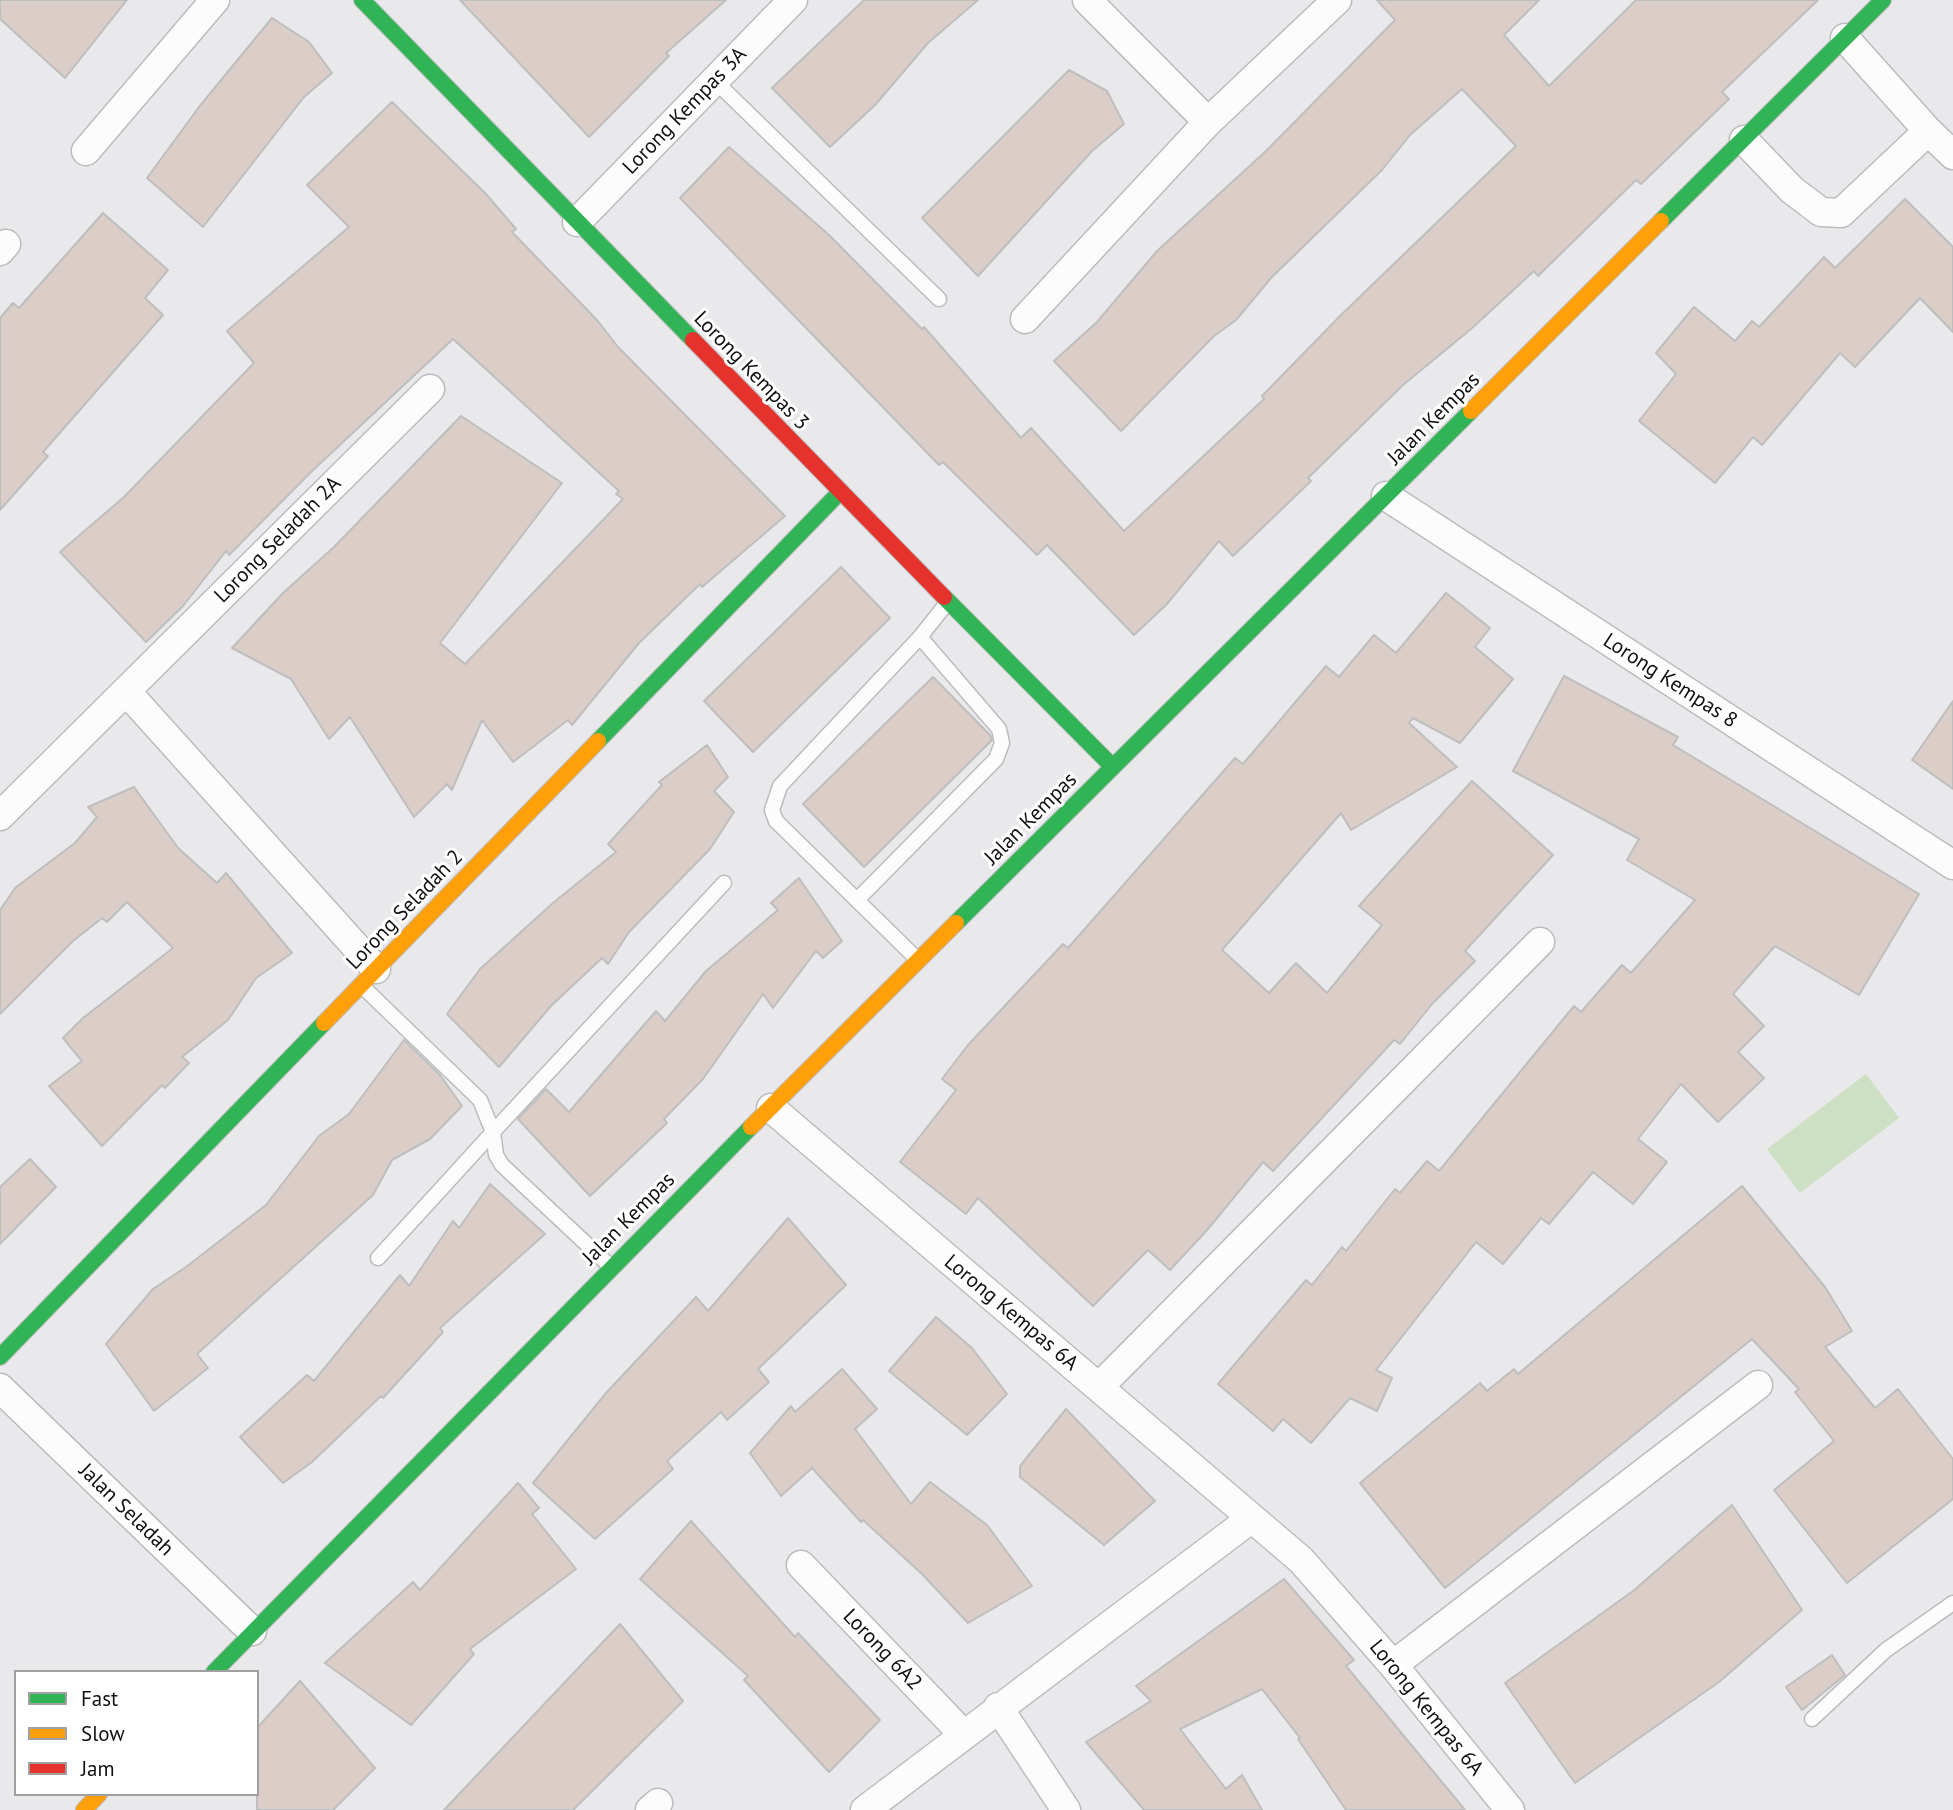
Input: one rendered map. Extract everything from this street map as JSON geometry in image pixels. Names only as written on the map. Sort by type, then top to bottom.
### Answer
[{"type":"street","points":[[86,151],[215,0]]},
{"type":"street","name":"Lorong Kempas 3","points":[[362,0],[839,492],[1114,767]]},
{"type":"street","name":"Lorong Kempas 3A","points":[[577,222],[793,0]]},
{"type":"street","points":[[1087,0],[1208,122]]},
{"type":"street","points":[[1025,319],[1208,122],[1337,0]]},
{"type":"street","name":"Jalan Kempas","points":[[216,1670],[611,1267],[1882,0]]},
{"type":"street","points":[[1845,38],[1953,155]]},
{"type":"street","points":[[1744,140],[1792,190],[1821,212],[1841,213],[1928,131]]},
{"type":"street","name":"Lorong Seladah 2A","points":[[0,816],[430,389]]},
{"type":"street","name":"Lorong Seladah 2","points":[[0,1357],[839,492]]},
{"type":"street","name":"Lorong Kempas 8","points":[[1386,496],[1953,865]]},
{"type":"street","points":[[126,691],[368,977]]},
{"type":"street","points":[[1099,1387],[1540,942]]},
{"type":"street","name":"Lorong Kempas 6A","points":[[771,1108],[1301,1560],[1393,1665],[1510,1810]]},
{"type":"street","points":[[1393,1665],[1758,1385]]},
{"type":"street","name":"Jalan Seladah","points":[[0,1388],[252,1632]]},
{"type":"street","points":[[865,1810],[998,1707],[1252,1518]]},
{"type":"street","name":"Lorong 6A2","points":[[801,1565],[964,1735]]},
{"type":"street","points":[[998,1707],[1066,1810]]},
{"type":"street","points":[[84,1810],[97,1796]]},
{"type":"lane","points":[[714,80],[939,299]]},
{"type":"lane","points":[[919,960],[776,821],[772,810],[780,786],[920,637],[948,602]]},
{"type":"lane","points":[[858,899],[996,759],[1002,743],[999,729],[920,637]]},
{"type":"lane","points":[[378,1258],[724,883]]},
{"type":"lane","points":[[368,977],[480,1100],[493,1132],[496,1155],[502,1165],[611,1267]]},
{"type":"lane","points":[[1812,1719],[1886,1650],[1953,1603]]},
{"type":"green space","points":[[1866,1074],[1899,1118],[1800,1193],[1767,1149]]},
{"type":"building","points":[[0,0],[127,0],[65,78],[0,19]]},
{"type":"building","points":[[460,0],[726,0],[666,53],[669,56],[589,137]]},
{"type":"building","points":[[864,0],[978,0],[928,43],[875,105],[830,147],[772,88]]},
{"type":"building","points":[[1377,0],[1539,0],[1504,35],[1549,86],[1636,0],[1818,0],[1722,92],[1729,99],[1641,184],[1636,180],[1538,276],[1534,271],[1471,329],[1403,385],[1308,478],[1311,481],[1233,556],[1219,541],[1166,605],[1134,635],[1047,545],[1037,555],[943,462],[939,465],[680,198],[729,147],[829,235],[922,329],[924,327],[1021,438],[1031,428],[1124,531],[1264,399],[1262,396],[1340,316],[1516,146],[1462,89],[1410,135],[1382,170],[1271,278],[1236,320],[1214,336],[1121,431],[1054,361],[1097,322],[1157,251],[1267,150],[1395,20]]},
{"type":"building","points":[[272,18],[309,42],[332,73],[304,97],[203,227],[147,178],[199,107]]},
{"type":"building","points":[[1069,70],[1107,91],[1124,124],[1092,151],[978,276],[922,218]]},
{"type":"building","points":[[392,102],[486,194],[516,229],[512,232],[597,320],[618,347],[785,516],[702,587],[700,584],[639,643],[572,725],[568,720],[513,762],[482,720],[452,790],[447,784],[414,817],[350,717],[329,739],[291,679],[232,648],[283,593],[334,547],[461,416],[562,483],[440,643],[465,664],[623,499],[616,494],[619,491],[453,339],[311,472],[229,555],[226,551],[183,606],[146,642],[60,552],[124,497],[254,363],[227,331],[349,227],[307,185]]},
{"type":"building","points":[[1905,199],[1953,247],[1953,332],[1920,298],[1855,367],[1840,353],[1762,445],[1753,437],[1715,483],[1639,421],[1676,374],[1656,353],[1694,307],[1735,341],[1752,321],[1759,327],[1824,257],[1835,268]]},
{"type":"building","points":[[103,213],[168,270],[145,298],[163,315],[43,452],[48,456],[0,510],[0,318],[13,303],[19,308]]},
{"type":"building","points":[[841,567],[890,618],[753,752],[704,701]]},
{"type":"building","points":[[1446,593],[1490,628],[1475,647],[1513,679],[1460,743],[1413,718],[1409,723],[1457,767],[1351,830],[1341,813],[1222,950],[1269,993],[1296,963],[1327,993],[1382,925],[1359,906],[1472,781],[1553,855],[1465,951],[1475,961],[1432,1004],[1400,1044],[1394,1040],[1273,1171],[1263,1162],[1170,1270],[1148,1250],[1093,1306],[978,1198],[966,1214],[900,1162],[956,1090],[942,1079],[968,1045],[1063,944],[1068,948],[1235,758],[1243,764],[1326,666],[1339,677],[1374,635],[1396,653]]},
{"type":"building","points":[[1564,676],[1678,737],[1673,745],[1919,894],[1859,995],[1775,946],[1733,994],[1764,1026],[1738,1052],[1764,1078],[1718,1122],[1681,1084],[1638,1139],[1667,1162],[1633,1204],[1593,1172],[1549,1224],[1541,1218],[1503,1264],[1476,1242],[1376,1370],[1392,1378],[1377,1411],[1350,1398],[1311,1443],[1283,1419],[1273,1431],[1218,1384],[1306,1280],[1312,1285],[1342,1247],[1346,1251],[1395,1189],[1400,1193],[1427,1161],[1439,1171],[1574,1006],[1581,1012],[1622,965],[1631,973],[1695,900],[1627,860],[1639,839],[1513,771]]},
{"type":"building","points":[[933,677],[992,740],[864,867],[803,804]]},
{"type":"building","points":[[1953,701],[1953,789],[1912,760]]},
{"type":"building","points":[[707,745],[728,777],[714,791],[734,812],[710,849],[629,932],[608,964],[602,958],[551,1006],[499,1067],[447,1014],[480,969],[553,903],[616,852],[608,844],[662,785],[659,782]]},
{"type":"building","points":[[134,787],[178,848],[217,883],[226,873],[292,953],[256,978],[228,1020],[182,1057],[189,1063],[165,1088],[162,1085],[102,1146],[49,1086],[82,1061],[63,1038],[83,1018],[173,948],[127,902],[107,922],[102,918],[73,941],[0,1014],[0,910],[15,888],[75,843],[97,817],[88,807]]},
{"type":"building","points":[[799,878],[842,941],[823,958],[816,951],[773,1008],[763,994],[703,1079],[664,1119],[667,1123],[590,1196],[518,1119],[546,1089],[569,1112],[656,1011],[665,1021],[706,971],[778,910],[771,903]]},
{"type":"building","points":[[404,1040],[440,1075],[462,1106],[430,1139],[392,1160],[373,1195],[197,1354],[208,1368],[154,1411],[106,1344],[153,1289],[266,1205],[319,1136],[349,1114]]},
{"type":"building","points":[[30,1159],[56,1187],[0,1244],[0,1187]]},
{"type":"building","points":[[490,1184],[545,1234],[440,1328],[443,1332],[383,1398],[381,1396],[312,1462],[283,1483],[240,1437],[307,1375],[314,1381],[400,1275],[409,1286],[453,1221],[459,1228]]},
{"type":"building","points":[[1742,1186],[1825,1287],[1852,1331],[1825,1347],[1875,1408],[1898,1389],[1953,1459],[1953,1499],[1847,1583],[1774,1490],[1834,1441],[1795,1392],[1799,1389],[1752,1339],[1445,1588],[1360,1483],[1480,1383],[1487,1391],[1514,1369],[1518,1374]]},
{"type":"building","points":[[788,1218],[846,1285],[758,1369],[769,1382],[727,1420],[721,1412],[667,1461],[673,1469],[595,1539],[533,1483],[606,1393],[696,1297],[708,1311]]},
{"type":"building","points":[[936,1317],[972,1348],[1007,1394],[967,1435],[889,1371]]},
{"type":"building","points":[[842,1369],[877,1409],[855,1429],[911,1504],[930,1482],[987,1525],[1032,1586],[968,1623],[922,1574],[863,1520],[861,1522],[812,1468],[781,1496],[750,1453],[791,1406],[795,1412]]},
{"type":"building","points":[[1066,1409],[1155,1501],[1104,1545],[1020,1477],[1020,1466]]},
{"type":"building","points":[[518,1483],[539,1508],[532,1514],[576,1569],[470,1649],[474,1654],[411,1725],[325,1663],[413,1582],[420,1590]]},
{"type":"building","points":[[1732,1505],[1802,1610],[1719,1682],[1575,1783],[1505,1683],[1633,1591]]},
{"type":"building","points":[[691,1521],[795,1637],[798,1633],[880,1720],[829,1772],[744,1680],[748,1676],[640,1579]]},
{"type":"building","points":[[1284,1579],[1354,1660],[1346,1666],[1465,1810],[1346,1810],[1298,1739],[1300,1738],[1262,1689],[1180,1729],[1226,1789],[1242,1775],[1262,1810],[1144,1810],[1086,1742],[1151,1701],[1136,1686]]},
{"type":"building","points":[[620,1624],[683,1701],[573,1810],[444,1810]]},
{"type":"building","points":[[1832,1655],[1845,1675],[1802,1710],[1786,1687]]},
{"type":"building","points":[[300,1681],[375,1768],[333,1810],[257,1810],[259,1726]]},
{"type":"traffic: fast","points":[[362,0],[693,340]]},
{"type":"traffic: fast","points":[[1661,221],[1883,0]]},
{"type":"traffic: fast","points":[[956,923],[1471,411]]},
{"type":"traffic: fast","points":[[598,741],[840,492]]},
{"type":"traffic: fast","points":[[944,597],[1113,767]]},
{"type":"traffic: fast","points":[[0,1357],[324,1023]]},
{"type":"traffic: fast","points":[[216,1670],[751,1127]]},
{"type":"traffic: slow","points":[[1471,411],[1661,221]]},
{"type":"traffic: slow","points":[[324,1023],[598,741]]},
{"type":"traffic: slow","points":[[751,1127],[956,923]]},
{"type":"traffic: slow","points":[[84,1810],[97,1796]]},
{"type":"traffic: jam","points":[[693,340],[944,597]]}]
